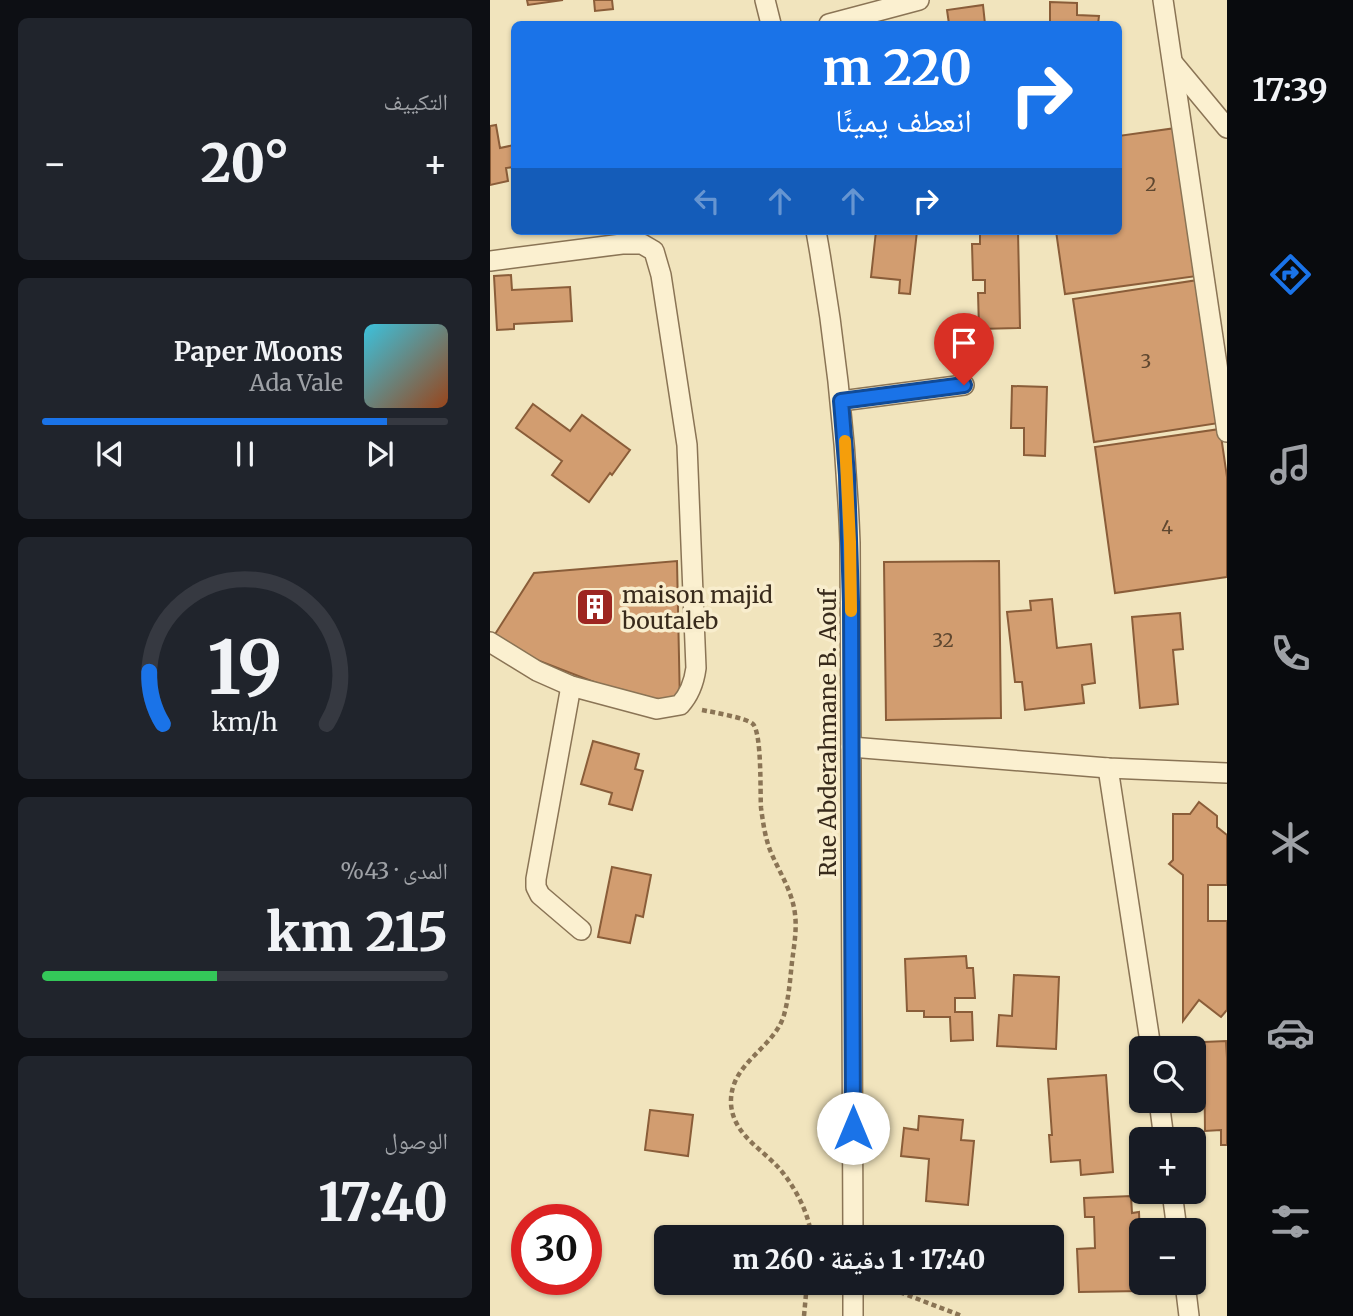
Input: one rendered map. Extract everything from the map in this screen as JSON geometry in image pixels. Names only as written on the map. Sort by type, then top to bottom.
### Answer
[{"type":"street","points":[[765,0],[770,21]]},
{"type":"street","points":[[840,21],[919,0]]},
{"type":"street","points":[[1163,0],[1227,432]]},
{"type":"street","points":[[1173,62],[1227,128]]},
{"type":"street","name":"Rue Abderahmane B. Aouf","points":[[817,235],[841,401],[850,542],[853,1225]]},
{"type":"street","points":[[490,261],[635,243],[654,251],[666,299],[687,445],[696,668],[690,691],[680,705],[657,709],[571,686],[537,671],[490,642]]},
{"type":"street","points":[[841,401],[964,385]]},
{"type":"street","points":[[571,686],[536,887],[540,895],[581,929]]},
{"type":"street","points":[[851,747],[1108,768],[1227,773]]},
{"type":"street","points":[[1108,768],[1149,1036]]},
{"type":"street","points":[[853,1295],[853,1316]]},
{"type":"street","points":[[1186,1295],[1189,1316]]},
{"type":"path","points":[[680,705],[746,720],[753,724],[757,733],[761,806],[766,837],[792,899],[795,928],[789,995],[784,1018],[779,1028],[736,1077],[732,1108],[742,1132],[788,1178],[809,1225]]},
{"type":"path","points":[[804,1316],[806,1295]]},
{"type":"path","points":[[907,1295],[962,1316]]},
{"type":"building","points":[[527,0],[563,0],[528,5]]},
{"type":"building","points":[[594,0],[612,0],[613,9],[595,11]]},
{"type":"building","points":[[1050,2],[1077,3],[1077,15],[1099,16],[1098,21],[1050,21]]},
{"type":"building","points":[[983,5],[985,21],[949,21],[947,10]]},
{"type":"building","points":[[496,125],[500,148],[511,146],[511,167],[506,168],[508,181],[490,185],[490,126]]},
{"type":"building","points":[[1176,128],[1197,276],[1065,294],[1057,235],[1122,235],[1122,135]]},
{"type":"building","points":[[876,235],[917,235],[910,294],[899,293],[900,280],[871,277]]},
{"type":"building","points":[[980,235],[1018,235],[1020,328],[979,329],[978,293],[985,293],[985,280],[973,280],[972,244],[980,244]]},
{"type":"building","points":[[511,275],[512,290],[570,287],[572,321],[514,324],[514,329],[497,330],[494,276]]},
{"type":"building","points":[[1198,280],[1219,423],[1094,442],[1073,299]]},
{"type":"building","points":[[1012,386],[1047,387],[1045,456],[1024,455],[1024,428],[1011,428]]},
{"type":"building","points":[[533,404],[570,431],[582,415],[630,450],[589,502],[552,475],[562,461],[516,428]]},
{"type":"building","points":[[1220,429],[1227,477],[1227,577],[1115,593],[1095,447]]},
{"type":"building","name":"maison majid boutaleb","points":[[677,561],[680,705],[664,709],[490,642],[534,573]]},
{"type":"building","points":[[999,561],[1001,718],[886,720],[884,562]]},
{"type":"building","points":[[1052,599],[1057,648],[1091,644],[1095,683],[1082,685],[1084,703],[1025,710],[1022,682],[1015,682],[1007,612],[1031,610],[1030,601]]},
{"type":"building","points":[[1180,613],[1183,649],[1173,650],[1178,704],[1140,708],[1132,617]]},
{"type":"building","points":[[593,741],[639,754],[635,769],[643,771],[632,810],[609,804],[612,793],[581,784]]},
{"type":"building","points":[[1199,802],[1217,816],[1217,827],[1227,835],[1227,885],[1208,885],[1208,921],[1227,921],[1227,1010],[1221,1017],[1199,1000],[1183,1021],[1183,875],[1169,864],[1173,860],[1173,814],[1190,814]]},
{"type":"building","points":[[612,867],[651,875],[643,917],[636,915],[630,943],[598,937]]},
{"type":"building","points":[[966,956],[967,968],[973,968],[975,998],[955,998],[955,1012],[972,1012],[973,1040],[951,1041],[950,1017],[924,1017],[924,1011],[907,1011],[905,959]]},
{"type":"building","points":[[1014,975],[1059,977],[1056,1049],[997,1046],[999,1015],[1012,1016]]},
{"type":"building","points":[[1226,1041],[1227,1145],[1221,1145],[1221,1130],[1206,1131],[1205,1127],[1206,1042]]},
{"type":"building","points":[[1106,1075],[1113,1172],[1081,1175],[1080,1160],[1051,1162],[1048,1079]]},
{"type":"building","points":[[650,1110],[693,1115],[688,1156],[645,1150]]},
{"type":"building","points":[[919,1116],[963,1120],[961,1140],[974,1141],[968,1205],[926,1201],[929,1159],[901,1156],[904,1128],[918,1130]]},
{"type":"building","points":[[1129,1196],[1132,1213],[1139,1212],[1139,1218],[1129,1218],[1129,1291],[1079,1292],[1077,1249],[1095,1248],[1094,1217],[1085,1217],[1084,1198]]},
{"type":"slow traffic","points":[[845,441],[851,611]]},
{"type":"place","name":"maison majid boutaleb","points":[[595,607]]},
{"type":"route","points":[[853,1128],[851,602],[847,475],[841,401],[964,385]]}]
